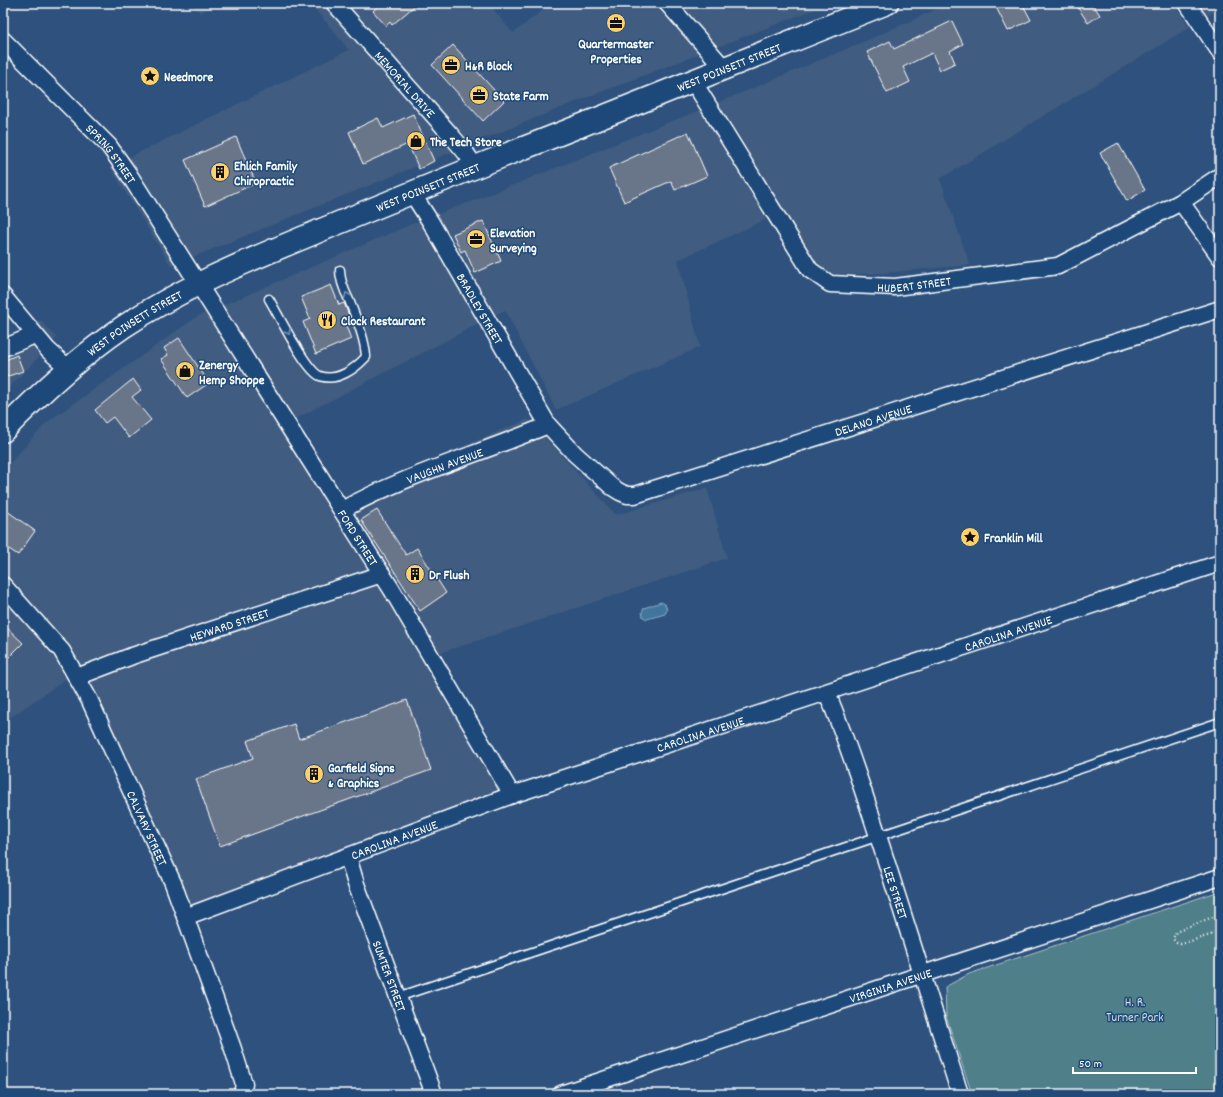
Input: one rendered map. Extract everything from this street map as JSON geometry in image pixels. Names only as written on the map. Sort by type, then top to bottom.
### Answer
[{"type":"main road","name":"WEST POINSETT STREET","points":[[3,431],[35,398],[94,347],[160,304],[198,284],[247,261],[475,167],[887,3]]},
{"type":"street","name":"MEMORIAL DRIVE","points":[[334,3],[450,134],[466,153],[475,167]]},
{"type":"street","points":[[667,3],[724,68]]},
{"type":"street","points":[[1187,3],[1220,52]]},
{"type":"street","name":"SPRING STREET","points":[[3,40],[113,152],[128,173],[198,284]]},
{"type":"street","name":"HUBERT STREET","points":[[693,81],[810,270],[830,284],[895,286],[1058,266],[1181,202],[1220,176]]},
{"type":"street","name":"BRADLEY STREET","points":[[412,193],[430,221],[548,424]]},
{"type":"street","points":[[1181,202],[1220,258]]},
{"type":"street","name":"FORD STREET","points":[[198,284],[382,574],[512,795]]},
{"type":"street","points":[[3,296],[48,350],[69,369]]},
{"type":"street","name":"DELANO AVENUE","points":[[548,424],[576,454],[612,487],[627,495],[635,495],[1220,309]]},
{"type":"street","points":[[3,348],[35,335]]},
{"type":"street","name":"VAUGHN AVENUE","points":[[342,510],[360,500],[412,477],[521,436],[548,424]]},
{"type":"street","name":"CAROLINA AVENUE","points":[[185,917],[512,795],[1220,563]]},
{"type":"street","name":"HEYWARD STREET","points":[[77,677],[132,656],[382,574]]},
{"type":"street","name":"CALVARY STREET","points":[[3,585],[27,610],[62,651],[90,701],[170,876],[233,1049],[244,1084],[242,1094]]},
{"type":"street","name":"LEE STREET","points":[[827,693],[840,724],[878,837],[923,974],[960,1094]]},
{"type":"street","name":"SUMTER STREET","points":[[348,857],[356,884],[434,1094]]},
{"type":"street","name":"VIRGINIA AVENUE","points":[[561,1094],[1220,877]]},
{"type":"lane","points":[[269,299],[311,370],[319,375],[328,377],[343,375],[359,365],[366,357],[365,348],[355,316],[340,279],[340,270]]},
{"type":"lane","points":[[398,997],[1220,722]]},
{"type":"path","points":[[1220,914],[1176,932],[1173,939],[1181,944],[1220,932]]},
{"type":"shaded area","points":[[190,3],[212,3],[201,13]]},
{"type":"shaded area","points":[[310,3],[488,3],[513,33],[552,3],[831,3],[570,104],[171,266],[110,167],[349,50]]},
{"type":"shaded area","points":[[950,3],[1173,3],[1190,27],[940,179],[970,265],[883,273],[835,275],[809,258],[782,212],[678,260],[700,347],[556,410],[505,310],[295,419],[343,497],[528,419],[616,515],[707,488],[727,558],[440,653],[516,787],[191,906],[83,667],[3,723],[3,471],[46,423],[198,316],[414,223],[483,197],[717,103],[870,39]]},
{"type":"shaded area","points":[[1195,3],[1220,3],[1220,8],[1204,18]]},
{"type":"shaded area","points":[[40,320],[57,338],[3,394],[3,337]]},
{"type":"shaded area","points":[[661,602],[665,604],[667,610],[665,614],[647,619],[643,617],[642,612],[644,608]]},
{"type":"green space","name":"H. R. Turner Park","points":[[1220,891],[1220,1094],[972,1094],[946,1016],[945,987],[969,974]]},
{"type":"building","points":[[381,3],[418,3],[392,25],[390,22],[386,26],[373,11]]},
{"type":"building","points":[[994,3],[1022,3],[1031,20],[1008,31]]},
{"type":"building","points":[[1075,3],[1092,3],[1100,15],[1088,23]]},
{"type":"building","points":[[952,21],[963,44],[950,51],[955,63],[940,70],[932,53],[903,67],[910,82],[887,93],[867,52],[890,41],[894,49]]},
{"type":"building","points":[[453,45],[504,101],[483,121],[432,65]]},
{"type":"building","points":[[413,114],[434,161],[419,169],[408,144],[363,164],[349,132],[378,118],[383,128]]},
{"type":"building","points":[[688,132],[707,176],[675,190],[671,181],[624,202],[609,168]]},
{"type":"building","name":"Ehlich Family Chiropractic","points":[[236,137],[256,183],[205,206],[185,160]]},
{"type":"building","points":[[1118,143],[1145,190],[1127,201],[1100,153]]},
{"type":"building","points":[[483,221],[501,261],[475,273],[465,250],[461,252],[453,234]]},
{"type":"building","name":"Clock Restaurant","points":[[331,285],[339,305],[344,303],[350,318],[344,321],[351,339],[316,354],[303,322],[310,319],[301,297]]},
{"type":"building","name":"Zenergy Hemp Shoppe","points":[[179,338],[209,383],[187,398],[161,359],[168,355],[164,348]]},
{"type":"building","points":[[17,355],[23,371],[3,378],[3,361]]},
{"type":"building","points":[[133,379],[141,390],[132,397],[151,420],[129,438],[113,417],[105,423],[95,410]]},
{"type":"building","points":[[3,508],[35,531],[18,555],[3,545]]},
{"type":"building","name":"Dr Flush","points":[[377,510],[406,555],[417,548],[446,593],[420,611],[361,520]]},
{"type":"building","points":[[3,624],[23,643],[3,663]]},
{"type":"building","name":"Garfield Signs & Graphics","points":[[407,700],[431,770],[220,846],[196,779],[253,758],[247,741],[294,724],[299,739]]},
{"type":"place","name":"Quartermaster Properties","points":[[616,23]]},
{"type":"place","name":"H&R Block","points":[[451,65]]},
{"type":"place","name":"Needmore","points":[[150,76]]},
{"type":"place","name":"State Farm","points":[[479,95]]},
{"type":"place","name":"The Tech Store","points":[[416,141]]},
{"type":"place","name":"Ehlich Family Chiropractic","points":[[220,172]]},
{"type":"place","name":"Elevation Surveying","points":[[476,239]]},
{"type":"place","name":"Clock Restaurant","points":[[327,320]]},
{"type":"place","name":"Zenergy Hemp Shoppe","points":[[185,371]]},
{"type":"place","name":"Franklin Mill","points":[[970,537]]},
{"type":"place","name":"Dr Flush","points":[[415,574]]},
{"type":"place","name":"Garfield Signs & Graphics","points":[[314,774]]}]
